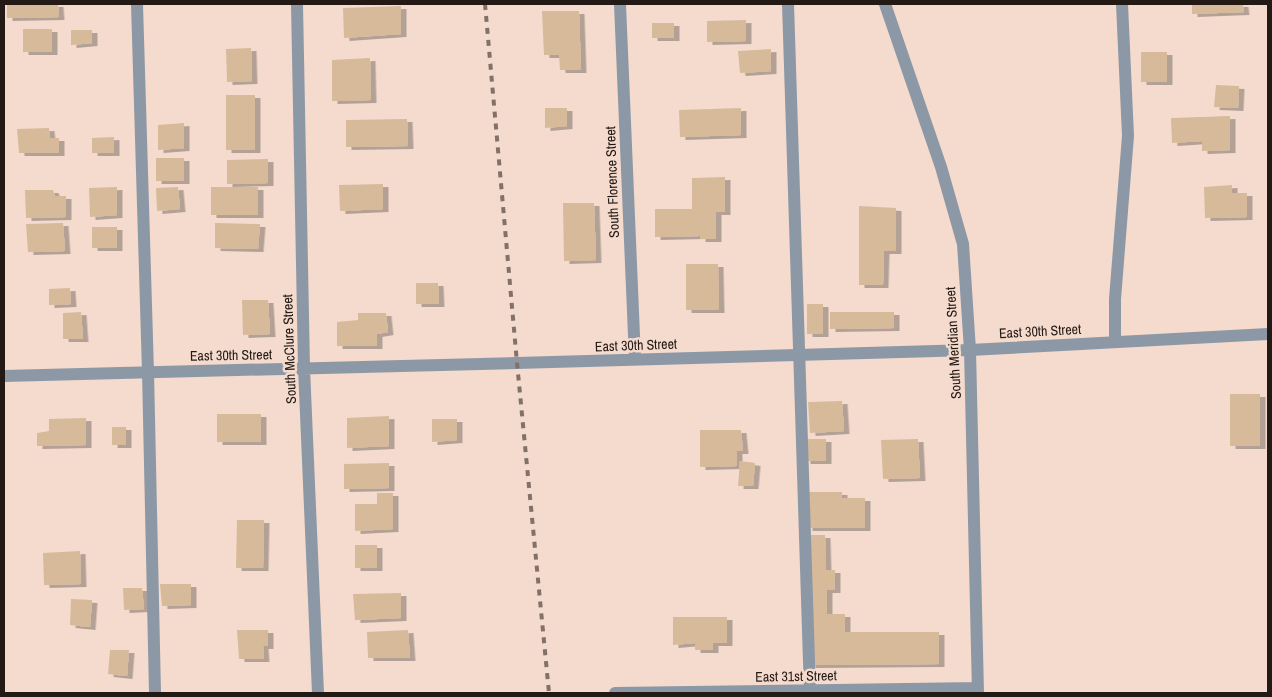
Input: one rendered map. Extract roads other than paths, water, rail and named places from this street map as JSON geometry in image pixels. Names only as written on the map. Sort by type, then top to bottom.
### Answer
[{"type":"street","points":[[137,4],[155,693]]},
{"type":"street","name":"South McClure Street","points":[[297,4],[304,368],[318,693]]},
{"type":"street","name":"South Florence Street","points":[[620,4],[634,360]]},
{"type":"street","points":[[788,4],[810,692]]},
{"type":"street","name":"South Meridian Street","points":[[885,4],[941,167],[963,244],[970,350],[978,691]]},
{"type":"street","points":[[1115,342],[1114,299],[1128,136],[1122,4]]},
{"type":"street","name":"East 30th Street","points":[[4,376],[517,364],[970,350],[1268,334]]},
{"type":"street","name":"East 31st Street","points":[[615,693],[978,691]]},
{"type":"railway","points":[[485,4],[549,693]]}]
